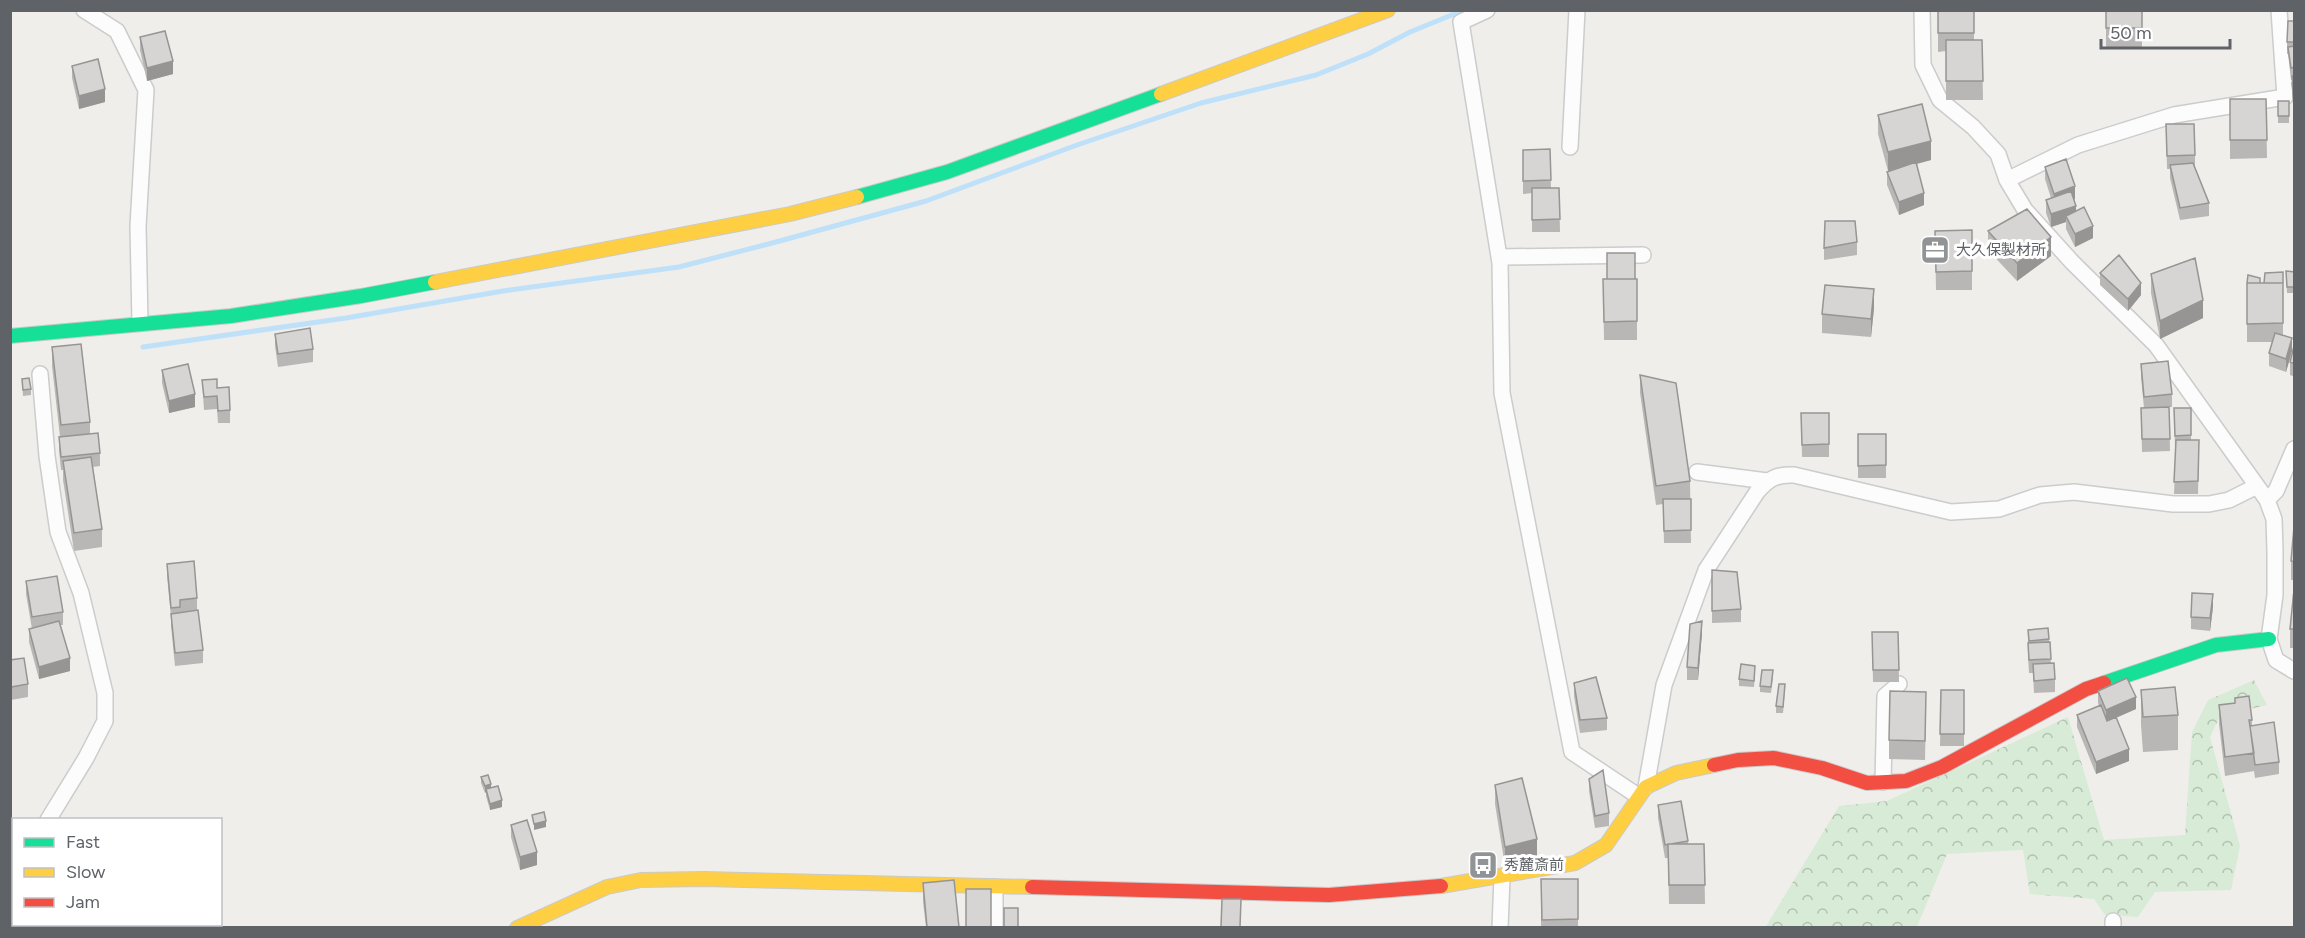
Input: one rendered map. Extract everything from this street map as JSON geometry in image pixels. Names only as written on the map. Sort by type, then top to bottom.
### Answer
[{"type":"street","points":[[84,10],[117,31],[146,90],[138,226],[140,323]]},
{"type":"street","points":[[10,336],[231,316],[361,296],[790,214],[957,168],[1388,10]]},
{"type":"street","points":[[1487,10],[1461,22],[1506,257],[1502,393],[1572,752],[1642,792]]},
{"type":"street","points":[[1570,147],[1577,10]]},
{"type":"street","points":[[1922,10],[1923,65],[1940,100],[1973,127],[1998,154],[2007,180],[2025,210],[2072,262],[2156,345],[2267,500],[2274,519],[2275,551],[2275,595],[2269,639],[2276,660],[2295,671]]},
{"type":"street","points":[[2007,180],[2078,145],[2174,115],[2285,97],[2279,10]]},
{"type":"street","points":[[1506,257],[1643,255]]},
{"type":"street","points":[[40,374],[47,456],[58,532],[81,593],[105,693],[105,721],[86,758],[49,818]]},
{"type":"street","points":[[2267,500],[2276,491],[2295,448]]},
{"type":"street","points":[[1697,472],[1767,481]]},
{"type":"street","points":[[516,927],[607,887],[641,880],[728,879],[1329,895],[1418,889],[1502,877],[1575,863],[1606,846],[1642,792],[1664,685],[1706,570],[1757,492],[1767,481],[1781,474],[1794,475],[1951,512],[1999,509],[2040,495],[2073,492],[2173,504],[2209,504],[2229,500],[2257,486]]},
{"type":"street","points":[[1642,792],[1676,773],[1738,760],[1774,758],[1822,768],[1867,783],[1906,781],[1942,767],[2086,689],[2216,645],[2269,639]]},
{"type":"street","points":[[1883,782],[1885,696],[1899,684]]},
{"type":"street","points":[[1500,927],[1502,877]]},
{"type":"street","points":[[995,887],[995,927]]},
{"type":"green space","points":[[2254,680],[2267,705],[2220,716],[2210,737],[2240,846],[2231,890],[2155,892],[2138,917],[2105,915],[2094,899],[2030,894],[2023,850],[1947,854],[1917,927],[1765,928],[1839,806],[1887,801],[2068,717],[2104,840],[2185,835],[2192,732],[2208,700]]},
{"type":"building","points":[[1938,10],[1974,10],[1974,33],[1938,33]]},
{"type":"building","points":[[2106,10],[2142,10],[2142,28],[2106,28]]},
{"type":"building","points":[[2288,21],[2295,21],[2295,42],[2287,42]]},
{"type":"building","points":[[165,31],[173,61],[147,68],[140,37]]},
{"type":"building","points":[[1946,40],[1982,40],[1983,81],[1946,81]]},
{"type":"building","points":[[2295,46],[2295,67],[2291,68],[2288,47]]},
{"type":"building","points":[[98,59],[105,89],[79,96],[72,66]]},
{"type":"building","points":[[2292,83],[2295,83],[2295,111]]},
{"type":"building","points":[[2230,99],[2266,99],[2267,140],[2230,140]]},
{"type":"building","points":[[2278,101],[2289,101],[2289,116],[2278,116]]},
{"type":"building","points":[[1922,104],[1931,141],[1888,152],[1878,115]]},
{"type":"building","points":[[2166,124],[2194,124],[2195,155],[2167,156]]},
{"type":"building","points":[[1550,149],[1551,180],[1523,181],[1523,150]]},
{"type":"building","points":[[2066,159],[2075,186],[2054,194],[2045,167]]},
{"type":"building","points":[[1916,162],[1924,193],[1899,202],[1887,172]]},
{"type":"building","points":[[2193,163],[2209,203],[2180,208],[2170,165]]},
{"type":"building","points":[[1532,188],[1559,188],[1560,219],[1532,220]]},
{"type":"building","points":[[2071,191],[2076,206],[2051,214],[2046,200]]},
{"type":"building","points":[[2084,207],[2093,226],[2075,234],[2066,216]]},
{"type":"building","points":[[2027,209],[2051,237],[2017,263],[1988,231]]},
{"type":"building","points":[[1825,221],[1855,221],[1857,242],[1824,248]]},
{"type":"building","points":[[1972,230],[1972,271],[1936,272],[1935,231]]},
{"type":"building","points":[[1607,253],[1635,253],[1635,279],[1607,279]]},
{"type":"building","points":[[2119,255],[2141,283],[2128,299],[2100,273]]},
{"type":"building","points":[[2195,258],[2203,300],[2160,321],[2151,274]]},
{"type":"building","points":[[2286,271],[2295,272],[2295,287],[2287,287]]},
{"type":"building","points":[[2283,272],[2283,283],[2264,283],[2265,273]]},
{"type":"building","points":[[2248,275],[2260,278],[2260,283],[2247,283]]},
{"type":"building","points":[[1603,279],[1637,279],[1637,321],[1604,322]]},
{"type":"building","points":[[2247,283],[2283,283],[2283,323],[2247,324]]},
{"type":"building","points":[[1825,285],[1874,289],[1871,319],[1822,314]]},
{"type":"building","points":[[310,328],[313,349],[278,354],[275,334]]},
{"type":"building","points":[[2275,333],[2292,338],[2286,359],[2269,353]]},
{"type":"building","points":[[2295,342],[2295,364],[2290,362]]},
{"type":"building","points":[[81,344],[90,422],[61,425],[52,347]]},
{"type":"building","points":[[2168,361],[2172,394],[2144,397],[2141,364]]},
{"type":"building","points":[[188,364],[195,394],[169,401],[162,370]]},
{"type":"building","points":[[1640,375],[1676,383],[1690,481],[1656,486]]},
{"type":"building","points":[[29,378],[31,389],[23,390],[22,379]]},
{"type":"building","points":[[217,379],[217,388],[229,387],[230,410],[218,411],[217,396],[204,397],[202,380]]},
{"type":"building","points":[[2169,407],[2170,439],[2142,439],[2141,408]]},
{"type":"building","points":[[2174,408],[2191,408],[2191,435],[2175,436]]},
{"type":"building","points":[[1801,413],[1829,413],[1829,444],[1802,445]]},
{"type":"building","points":[[98,433],[100,453],[61,457],[59,437]]},
{"type":"building","points":[[1858,434],[1886,434],[1886,465],[1858,466]]},
{"type":"building","points":[[2176,440],[2199,440],[2198,481],[2174,482]]},
{"type":"building","points":[[91,457],[102,529],[74,533],[63,461]]},
{"type":"building","points":[[1663,499],[1691,499],[1691,530],[1664,531]]},
{"type":"building","points":[[2295,515],[2295,562],[2291,561]]},
{"type":"building","points":[[194,561],[197,598],[180,600],[180,607],[171,608],[167,564]]},
{"type":"building","points":[[1712,570],[1737,572],[1741,609],[1712,611]]},
{"type":"building","points":[[57,576],[63,612],[32,617],[26,581]]},
{"type":"building","points":[[2295,580],[2295,629],[2290,629]]},
{"type":"building","points":[[2192,593],[2213,594],[2210,618],[2191,617]]},
{"type":"building","points":[[198,610],[203,650],[175,653],[171,614]]},
{"type":"building","points":[[59,621],[70,658],[39,667],[29,629]]},
{"type":"building","points":[[1702,621],[1698,668],[1687,667],[1690,624]]},
{"type":"building","points":[[2048,628],[2049,639],[2029,641],[2028,630]]},
{"type":"building","points":[[1872,632],[1898,632],[1899,670],[1873,670]]},
{"type":"building","points":[[2050,642],[2051,659],[2029,660],[2028,643]]},
{"type":"building","points":[[24,658],[28,684],[11,687],[10,660]]},
{"type":"building","points":[[2054,663],[2055,679],[2034,681],[2033,664]]},
{"type":"building","points":[[1741,664],[1755,666],[1754,681],[1739,679]]},
{"type":"building","points":[[1762,670],[1773,670],[1771,687],[1760,686]]},
{"type":"building","points":[[1596,677],[1607,718],[1580,720],[1574,683]]},
{"type":"building","points":[[2127,678],[2136,697],[2106,710],[2098,691]]},
{"type":"building","points":[[1779,684],[1785,684],[1783,707],[1776,706]]},
{"type":"building","points":[[2175,687],[2178,715],[2143,717],[2141,690]]},
{"type":"building","points":[[1941,690],[1964,690],[1964,734],[1940,734]]},
{"type":"building","points":[[1890,691],[1926,692],[1925,741],[1889,740]]},
{"type":"building","points":[[2249,696],[2252,720],[2249,720],[2254,753],[2225,757],[2219,705],[2235,703],[2235,698]]},
{"type":"building","points":[[2101,705],[2107,721],[2116,717],[2129,749],[2096,762],[2077,715]]},
{"type":"building","points":[[2274,722],[2279,762],[2255,765],[2250,726]]},
{"type":"building","points":[[1603,770],[1609,813],[1595,816],[1589,779]]},
{"type":"building","points":[[488,775],[491,784],[485,786],[481,777]]},
{"type":"building","points":[[1522,778],[1537,839],[1505,847],[1495,785]]},
{"type":"building","points":[[498,786],[502,800],[490,804],[486,789]]},
{"type":"building","points":[[1681,801],[1688,841],[1665,845],[1658,805]]},
{"type":"building","points":[[544,812],[546,821],[534,824],[532,815]]},
{"type":"building","points":[[527,820],[537,852],[520,857],[511,825]]},
{"type":"building","points":[[1668,844],[1704,844],[1705,885],[1669,885]]},
{"type":"building","points":[[1541,879],[1578,879],[1578,919],[1542,920]]},
{"type":"building","points":[[954,880],[959,927],[927,927],[923,883]]},
{"type":"building","points":[[966,889],[991,889],[991,927],[966,927]]},
{"type":"building","points":[[1222,899],[1241,899],[1240,927],[1221,927]]},
{"type":"building","points":[[1004,908],[1018,908],[1018,927],[1004,927]]},
{"type":"building","points":[[67,926],[90,926],[90,927]]},
{"type":"waterway","points":[[143,347],[346,318],[503,291],[679,267],[926,201],[1077,145],[1201,103],[1316,75],[1464,10]]},
{"type":"traffic: fast","points":[[857,197],[947,172],[1161,94]]},
{"type":"traffic: fast","points":[[10,336],[231,316],[435,282]]},
{"type":"traffic: fast","points":[[2104,683],[2216,645],[2269,639]]},
{"type":"traffic: slow","points":[[1161,94],[1388,10]]},
{"type":"traffic: slow","points":[[435,282],[790,214],[857,197]]},
{"type":"traffic: slow","points":[[1441,886],[1575,863],[1606,845],[1646,787],[1676,773],[1714,765]]},
{"type":"traffic: slow","points":[[517,928],[607,887],[641,880],[704,879],[1032,887]]},
{"type":"traffic: jam","points":[[1714,765],[1738,760],[1774,758],[1822,768],[1867,783],[1906,781],[1942,767],[2086,689],[2104,683]]},
{"type":"traffic: jam","points":[[1032,887],[1329,895],[1441,886]]},
{"type":"place","name":"大久保製材所","points":[[1935,250]]},
{"type":"place","name":"秀麓斎前","points":[[1483,865]]}]
